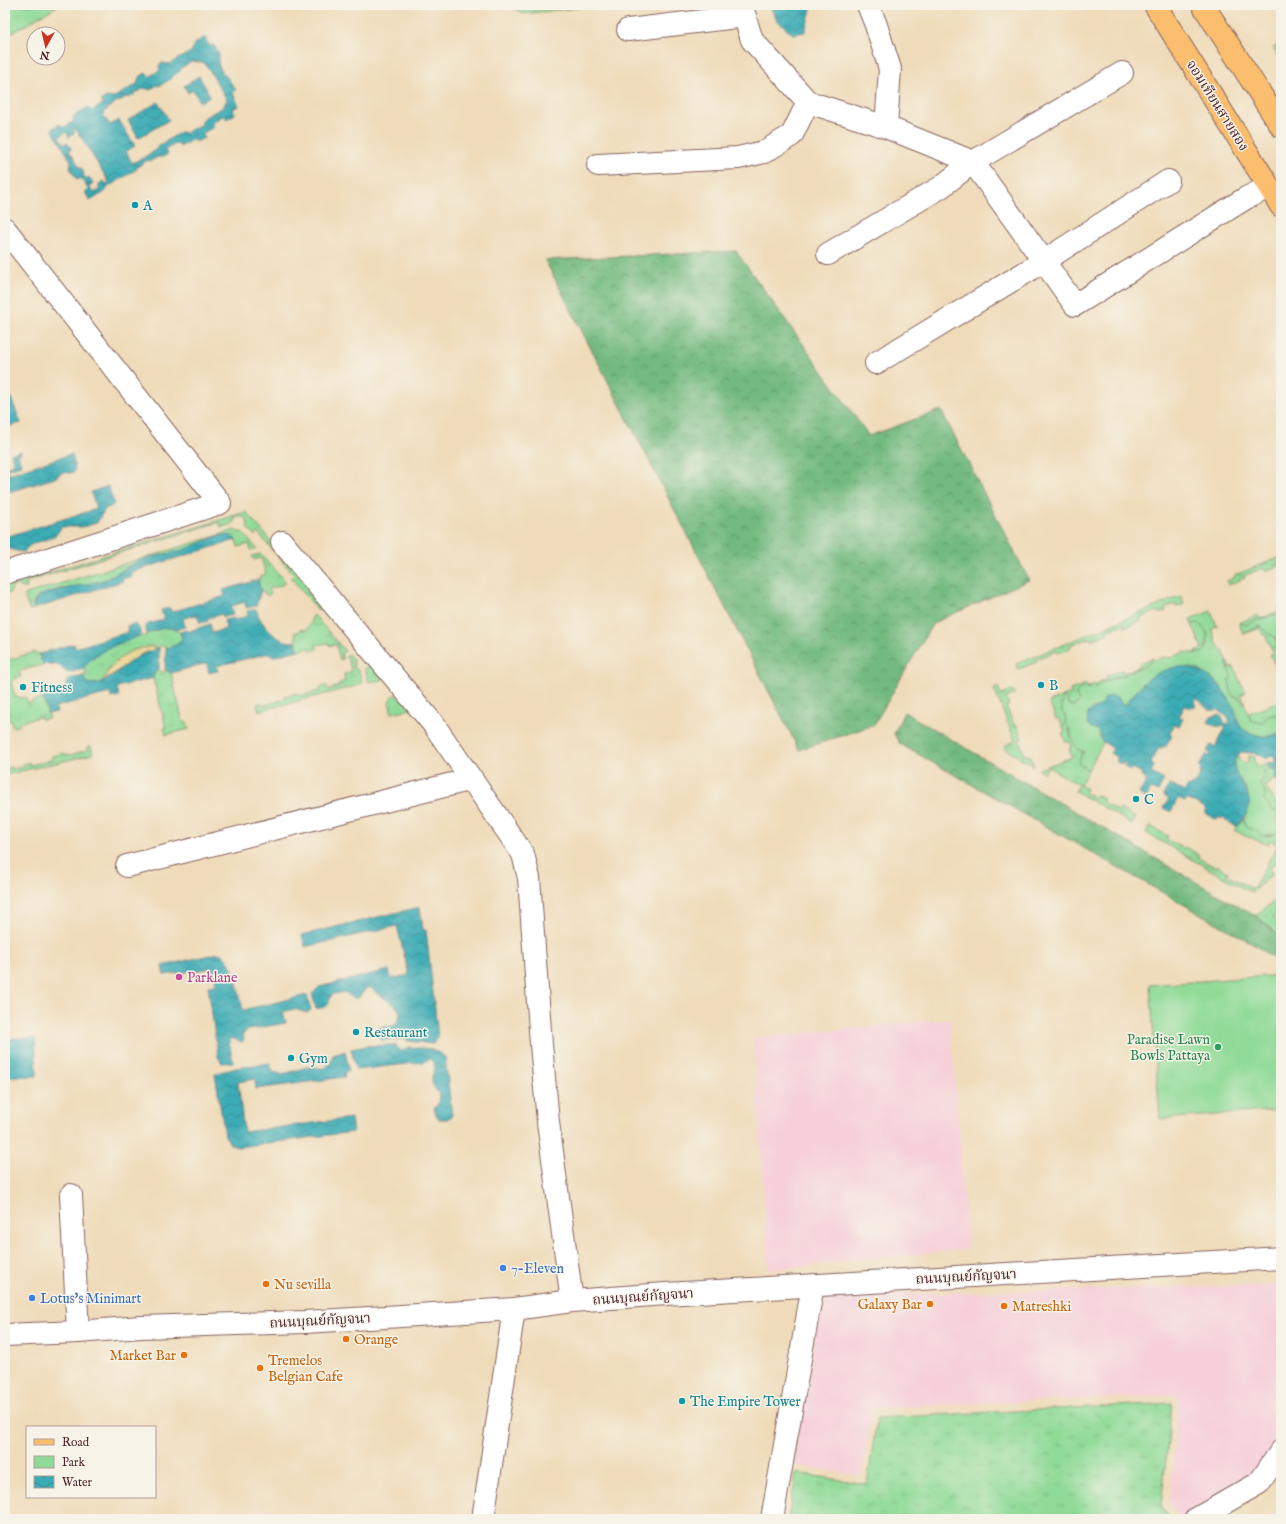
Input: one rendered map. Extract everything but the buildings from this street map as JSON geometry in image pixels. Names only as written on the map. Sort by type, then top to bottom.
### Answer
[{"type":"main road","name":"จอมเทียนสายสอง","points":[[1155,5],[1281,206]]},
{"type":"main road","points":[[1203,5],[1281,126]]},
{"type":"street","points":[[868,5],[890,69],[886,127]]},
{"type":"street","points":[[628,30],[743,11],[752,40],[808,102],[886,127],[973,162],[1075,305],[1246,198],[1269,187]]},
{"type":"street","points":[[828,254],[941,187],[973,162],[1122,73]]},
{"type":"street","points":[[598,165],[738,158],[764,152],[792,135],[808,102]]},
{"type":"street","points":[[876,363],[1044,261],[1168,181]]},
{"type":"street","points":[[5,228],[220,503],[5,573]]},
{"type":"street","points":[[282,542],[434,725],[523,854],[528,878],[547,1115],[572,1301]]},
{"type":"street","points":[[127,866],[472,779]]},
{"type":"street","points":[[72,1195],[78,1332]]},
{"type":"street","name":"ถนนบุณย์กัญจนา","points":[[5,1335],[78,1332],[141,1327],[302,1322],[514,1308],[572,1301],[813,1285],[1281,1258]]},
{"type":"street","points":[[772,1519],[813,1285]]},
{"type":"street","points":[[483,1519],[514,1308]]},
{"type":"street","points":[[1196,1519],[1225,1511],[1258,1483],[1281,1451]]},
{"type":"shaded area","points":[[950,1019],[968,1249],[769,1270],[753,1038]]},
{"type":"shaded area","points":[[1281,1285],[1281,1438],[1252,1478],[1179,1517],[1169,1504],[1179,1395],[872,1408],[862,1476],[792,1465],[821,1296]]},
{"type":"green space","points":[[5,5],[59,5],[5,37]]},
{"type":"green space","points":[[512,5],[604,5],[522,14]]},
{"type":"green space","points":[[1281,43],[1281,61],[1273,48]]},
{"type":"green space","points":[[736,251],[869,436],[941,410],[1029,580],[933,623],[874,725],[799,750],[545,260]]},
{"type":"green space","points":[[246,512],[385,673],[382,680],[368,681],[365,669],[368,664],[364,657],[358,656],[356,653],[359,650],[322,607],[318,610],[291,578],[294,575],[258,533],[255,536],[247,528],[248,522],[244,517],[236,517],[233,524],[221,527],[219,522],[26,582],[27,588],[13,586],[10,593],[5,594],[5,586]]},
{"type":"green space","points":[[235,530],[237,532],[242,532],[257,549],[251,550],[249,544],[238,547],[236,540],[194,546],[173,554],[148,558],[131,565],[105,580],[73,588],[59,589],[38,596],[33,603],[34,609],[29,610],[25,597],[26,594]]},
{"type":"green space","points":[[261,554],[286,582],[268,590],[271,593],[268,596],[261,590],[257,579],[260,579],[260,576],[266,574],[261,558],[254,560],[252,556]]},
{"type":"green space","points":[[1281,557],[1281,562],[1277,563],[1278,566],[1265,571],[1263,568],[1228,585],[1227,581],[1235,577],[1235,575]]},
{"type":"green space","points":[[1181,596],[1184,604],[1176,607],[1175,604],[1165,608],[1166,611],[1159,613],[1158,611],[1140,618],[1141,621],[1125,627],[1124,624],[1106,631],[1107,634],[1070,645],[1071,648],[1058,653],[1056,651],[1036,659],[1037,662],[1018,669],[1016,664]]},
{"type":"green space","points":[[1281,607],[1281,614],[1271,615],[1247,625],[1242,625],[1239,623],[1258,615],[1260,619],[1279,611],[1278,608]]},
{"type":"green space","points":[[1211,611],[1217,626],[1214,627],[1212,631],[1217,644],[1224,653],[1231,675],[1229,681],[1230,691],[1233,696],[1244,703],[1252,721],[1262,722],[1269,716],[1281,714],[1281,732],[1270,736],[1260,736],[1241,728],[1235,711],[1220,685],[1199,670],[1188,667],[1143,683],[1126,704],[1122,704],[1106,697],[1100,706],[1091,710],[1090,727],[1098,730],[1103,743],[1088,770],[1079,764],[1078,761],[1084,751],[1078,750],[1072,740],[1070,729],[1066,725],[1065,715],[1062,712],[1062,699],[1064,696],[1066,697],[1068,704],[1072,706],[1076,705],[1079,701],[1076,695],[1079,689],[1093,688],[1113,678],[1125,675],[1146,666],[1153,658],[1155,661],[1163,657],[1169,658],[1185,652],[1196,654],[1202,653],[1208,644],[1207,632],[1199,623],[1192,624],[1190,619]]},
{"type":"green space","points":[[1281,614],[1281,666],[1276,637],[1269,634],[1261,626],[1243,633],[1239,623],[1246,625],[1271,615]]},
{"type":"green space","points":[[314,615],[345,651],[341,654],[343,659],[340,660],[336,644],[329,646],[328,643],[316,645],[317,649],[311,651],[310,648],[298,650],[295,632],[302,629],[305,631],[311,623],[311,619]]},
{"type":"green space","points":[[1196,622],[1205,629],[1207,634],[1207,642],[1204,651],[1200,654],[1193,653],[1202,649],[1192,624]]},
{"type":"green space","points":[[1258,626],[1263,627],[1276,637],[1279,647],[1278,655],[1281,672],[1279,667],[1276,668],[1270,654],[1273,652],[1265,634],[1263,635],[1260,628],[1244,634],[1246,630]]},
{"type":"green space","points":[[164,628],[178,630],[182,638],[177,644],[166,648],[166,646],[160,646],[159,648],[153,647],[109,669],[103,681],[95,685],[90,685],[86,682],[83,676],[86,675],[85,669],[83,669],[88,662],[101,652],[117,644],[141,635],[142,637],[147,635],[147,633]]},
{"type":"green space","points":[[35,652],[36,654],[39,653],[43,665],[19,671],[21,677],[14,679],[11,682],[15,697],[26,697],[27,703],[43,698],[49,718],[42,720],[41,717],[24,721],[19,723],[19,726],[13,727],[11,720],[5,722],[5,717],[10,716],[5,695],[5,661]]},
{"type":"green space","points":[[348,654],[353,659],[354,668],[359,671],[362,682],[360,685],[259,711],[257,704],[262,703],[263,705],[272,703],[285,699],[285,696],[298,693],[298,696],[315,692],[321,690],[320,687],[327,686],[328,690],[339,686],[339,683],[345,681],[344,674],[351,671],[348,658],[346,658]]},
{"type":"green space","points":[[1153,658],[1146,666],[1125,675],[1113,678],[1093,688],[1082,688],[1078,698],[1079,701],[1076,705],[1072,706],[1068,704],[1064,697],[1062,699],[1062,712],[1065,715],[1072,740],[1085,751],[1082,753],[1080,759],[1084,767],[1088,770],[1080,785],[1087,789],[1085,792],[1094,798],[1096,795],[1104,799],[1102,802],[1118,811],[1120,809],[1136,818],[1132,824],[1075,791],[1079,785],[1048,767],[1044,773],[1039,769],[1072,757],[1069,749],[1071,748],[1069,741],[1066,742],[1062,733],[1065,732],[1059,718],[1056,719],[1049,702],[1071,693],[1070,690],[1086,684],[1087,687],[1107,679],[1106,676],[1122,670],[1124,673],[1140,666],[1139,663]]},
{"type":"green space","points":[[1227,660],[1230,668],[1234,667],[1245,693],[1241,694],[1245,703],[1239,698],[1233,696],[1230,691]]},
{"type":"green space","points":[[159,669],[159,672],[165,672],[165,669],[171,673],[183,722],[187,722],[189,729],[166,735],[164,728],[166,727],[153,678],[155,671]]},
{"type":"green space","points":[[998,687],[1001,694],[1013,690],[1015,694],[1006,698],[1009,705],[1006,706],[1014,725],[1017,725],[1022,739],[1019,740],[1025,756],[1029,755],[1034,766],[1005,749],[1006,745],[1015,741],[994,689]]},
{"type":"green space","points":[[395,695],[415,708],[392,713],[390,699]]},
{"type":"green space","points":[[1281,700],[1281,714],[1270,716],[1265,721],[1259,723],[1250,718],[1249,713]]},
{"type":"green space","points":[[904,712],[1255,915],[1281,938],[1281,963],[1250,942],[900,744],[894,734]]},
{"type":"green space","points":[[91,746],[93,754],[5,775],[5,769],[11,767],[12,769],[23,767],[22,764],[29,762],[30,765],[44,762],[52,759],[52,756],[65,753],[66,755],[77,753],[88,750],[88,747]]},
{"type":"green space","points":[[1238,756],[1239,760],[1244,763],[1248,761],[1249,756],[1255,757],[1254,762],[1260,767],[1266,763],[1266,768],[1268,770],[1262,772],[1264,778],[1260,783],[1265,793],[1264,800],[1274,812],[1280,809],[1281,810],[1277,817],[1280,828],[1277,833],[1262,836],[1255,830],[1246,828],[1245,820],[1249,799],[1234,767],[1234,762]]},
{"type":"green space","points":[[1270,768],[1275,770],[1275,779],[1265,786],[1280,809],[1275,813],[1264,800],[1260,783],[1262,779],[1262,772]]},
{"type":"green space","points":[[1281,812],[1281,847],[1277,849],[1281,855],[1281,863],[1279,860],[1269,868],[1273,874],[1253,891],[1248,891],[1146,833],[1150,826],[1168,836],[1166,839],[1199,855],[1198,858],[1215,867],[1216,865],[1228,872],[1227,875],[1253,889],[1278,845],[1270,840],[1268,845],[1250,837],[1249,838],[1234,830],[1244,819],[1244,823],[1266,836],[1273,835],[1277,816]]},
{"type":"green space","points":[[1281,896],[1281,908],[1273,918],[1281,926],[1281,937],[1256,915]]},
{"type":"green space","name":"Paradise Lawn Bowls Pattaya","points":[[1281,975],[1281,1110],[1160,1119],[1150,985]]},
{"type":"green space","points":[[1172,1403],[1161,1506],[1170,1519],[788,1519],[796,1473],[867,1484],[877,1418]]},
{"type":"sand","points":[[153,647],[159,648],[140,655],[103,681],[107,673],[123,656],[129,652]]},
{"type":"water","points":[[769,5],[812,5],[805,32],[793,34],[777,20]]},
{"type":"water","points":[[205,37],[209,46],[214,45],[219,55],[218,64],[224,75],[236,90],[233,93],[239,106],[232,109],[235,114],[227,119],[224,115],[213,122],[214,127],[203,133],[204,138],[196,142],[193,139],[180,147],[177,143],[165,150],[168,154],[163,157],[158,157],[150,161],[148,160],[137,167],[137,169],[108,187],[105,192],[90,201],[85,192],[88,189],[81,178],[77,180],[70,168],[71,161],[52,129],[60,124],[63,128],[74,121],[73,117],[88,107],[92,111],[103,104],[101,100],[106,97],[113,98],[137,84],[139,77],[146,73],[149,77],[160,70],[159,65],[163,63],[169,64],[192,51],[194,44]],"holes":[[[192,61],[205,63],[227,100],[223,107],[202,119],[202,124],[185,133],[181,132],[158,146],[158,148],[143,158],[132,163],[126,151],[135,146],[119,120],[110,125],[103,115],[104,112],[117,101],[119,102],[126,97],[129,98],[144,88],[150,90],[157,85],[159,86],[172,78],[180,71],[181,68]],[[76,129],[109,182],[106,184],[104,181],[98,185],[100,189],[93,193],[89,186],[93,183],[89,177],[86,179],[80,166],[79,167],[73,155],[69,151],[71,148],[67,142],[64,144],[59,137],[66,132],[69,137],[75,133],[73,130]]]},
{"type":"water","points":[[199,76],[210,96],[200,102],[193,90],[188,93],[184,86]]},
{"type":"water","points":[[158,102],[169,120],[138,138],[128,120]]},
{"type":"water","points":[[11,398],[21,423],[5,427],[5,399]]},
{"type":"water","points":[[21,451],[21,453],[18,454],[21,465],[5,470],[5,467],[14,464],[11,454]]},
{"type":"water","points":[[72,454],[75,468],[74,472],[63,472],[55,478],[5,493],[5,475]]},
{"type":"water","points":[[108,486],[114,503],[112,506],[105,509],[97,523],[82,527],[61,527],[58,533],[48,539],[32,544],[24,552],[5,548],[5,537],[96,509],[91,492]]},
{"type":"water","points":[[218,536],[231,536],[236,540],[131,572],[132,576],[122,579],[123,581],[34,609],[34,603],[37,599],[46,593],[105,580],[148,558],[183,550]]},
{"type":"water","points":[[258,580],[261,590],[256,606],[246,608],[245,602],[231,606],[233,615],[223,617],[222,614],[208,618],[208,621],[200,623],[197,615],[183,618],[185,627],[178,629],[164,628],[147,633],[145,626],[147,624],[164,620],[161,610],[170,608],[171,612],[225,596],[223,590]]},
{"type":"water","points":[[256,609],[258,615],[271,632],[283,640],[290,642],[296,641],[298,650],[272,657],[270,653],[216,666],[218,671],[209,673],[207,663],[171,673],[165,669],[166,648],[174,646],[179,642],[182,638],[180,632],[186,630],[187,632],[210,624],[212,633],[226,629],[224,620],[234,618],[234,620],[248,616],[247,611]]},
{"type":"water","points":[[135,624],[139,628],[141,635],[101,652],[88,662],[83,669],[67,673],[65,670],[56,665],[43,665],[39,654],[74,644],[75,648],[128,632],[127,626]]},
{"type":"water","points":[[159,648],[159,669],[155,671],[153,678],[117,687],[119,696],[111,698],[110,693],[55,707],[57,712],[48,714],[43,698],[59,693],[67,684],[68,679],[83,676],[86,682],[92,684],[104,681],[131,661]]},
{"type":"water","points":[[1177,667],[1197,670],[1205,674],[1219,685],[1235,710],[1239,723],[1244,730],[1257,735],[1265,736],[1281,732],[1281,780],[1278,782],[1275,779],[1275,770],[1268,767],[1268,762],[1275,763],[1275,757],[1272,755],[1267,759],[1259,754],[1240,752],[1236,757],[1234,765],[1248,795],[1249,803],[1248,811],[1236,827],[1222,817],[1221,819],[1219,817],[1217,820],[1204,812],[1206,810],[1204,807],[1187,799],[1185,802],[1178,798],[1171,812],[1163,808],[1169,799],[1163,795],[1170,784],[1184,792],[1188,786],[1190,787],[1194,785],[1201,773],[1201,769],[1199,767],[1206,755],[1209,756],[1210,754],[1207,751],[1211,745],[1215,747],[1225,727],[1223,725],[1218,727],[1208,722],[1211,717],[1218,715],[1222,717],[1224,722],[1227,724],[1230,723],[1227,716],[1221,713],[1220,710],[1208,709],[1197,699],[1194,701],[1196,706],[1193,708],[1185,706],[1179,717],[1183,719],[1179,726],[1175,724],[1170,733],[1172,735],[1165,747],[1162,746],[1161,749],[1159,748],[1151,761],[1151,764],[1154,766],[1151,773],[1164,780],[1158,792],[1151,789],[1146,798],[1139,794],[1147,780],[1141,776],[1142,773],[1133,768],[1131,771],[1124,767],[1126,764],[1124,762],[1122,765],[1116,761],[1118,758],[1110,753],[1113,749],[1101,740],[1098,730],[1087,724],[1088,713],[1097,708],[1107,698],[1111,696],[1117,697],[1122,704],[1126,704],[1142,685],[1157,673]]},
{"type":"water","points":[[420,907],[423,930],[426,930],[438,1037],[433,1044],[408,1041],[405,1039],[381,1040],[379,1027],[394,1026],[400,1015],[393,1003],[368,987],[356,999],[345,992],[333,994],[327,1006],[316,1009],[312,994],[319,987],[389,970],[391,979],[409,975],[397,926],[305,947],[302,935]]},
{"type":"water","points":[[219,953],[229,962],[233,970],[243,1010],[307,995],[311,1010],[307,1013],[294,1009],[283,1012],[286,1023],[248,1030],[243,1034],[244,1040],[242,1042],[230,1038],[229,1042],[233,1062],[222,1063],[218,1057],[208,986],[216,985],[213,968],[164,975],[162,966]]},
{"type":"water","points":[[35,1038],[37,1076],[5,1077],[5,1039]]},
{"type":"water","points":[[396,1045],[398,1049],[403,1051],[409,1047],[432,1049],[445,1057],[452,1116],[447,1119],[439,1119],[436,1115],[434,1108],[438,1104],[439,1094],[434,1088],[432,1081],[432,1075],[435,1068],[433,1062],[429,1059],[423,1062],[356,1070],[351,1049],[366,1046]]},
{"type":"water","points":[[345,1051],[349,1070],[344,1073],[345,1077],[256,1089],[255,1079],[238,1082],[244,1132],[351,1118],[353,1132],[238,1147],[231,1145],[225,1136],[215,1074],[235,1068],[270,1063],[273,1072],[278,1073],[287,1073],[310,1067],[324,1068],[329,1065],[333,1055]]},
{"type":"place","name":"A","points":[[135,205]]},
{"type":"place","name":"B","points":[[1041,685]]},
{"type":"place","name":"Fitness","points":[[23,687]]},
{"type":"place","name":"C","points":[[1136,799]]},
{"type":"place","name":"Parklane","points":[[179,977]]},
{"type":"place","name":"Restaurant","points":[[356,1032]]},
{"type":"place","name":"Paradise Lawn Bowls Pattaya","points":[[1218,1047]]},
{"type":"place","name":"Gym","points":[[291,1058]]},
{"type":"place","name":"7-Eleven","points":[[503,1268]]},
{"type":"place","name":"Nu sevilla","points":[[266,1284]]},
{"type":"place","name":"Lotus's Minimart","points":[[32,1298]]},
{"type":"place","name":"Galaxy Bar","points":[[930,1304]]},
{"type":"place","name":"Matreshki","points":[[1004,1306]]},
{"type":"place","name":"Orange","points":[[346,1339]]},
{"type":"place","name":"Market Bar","points":[[184,1355]]},
{"type":"place","name":"Tremelos Belgian Cafe","points":[[260,1368]]},
{"type":"place","name":"The Empire Tower","points":[[682,1401]]}]
